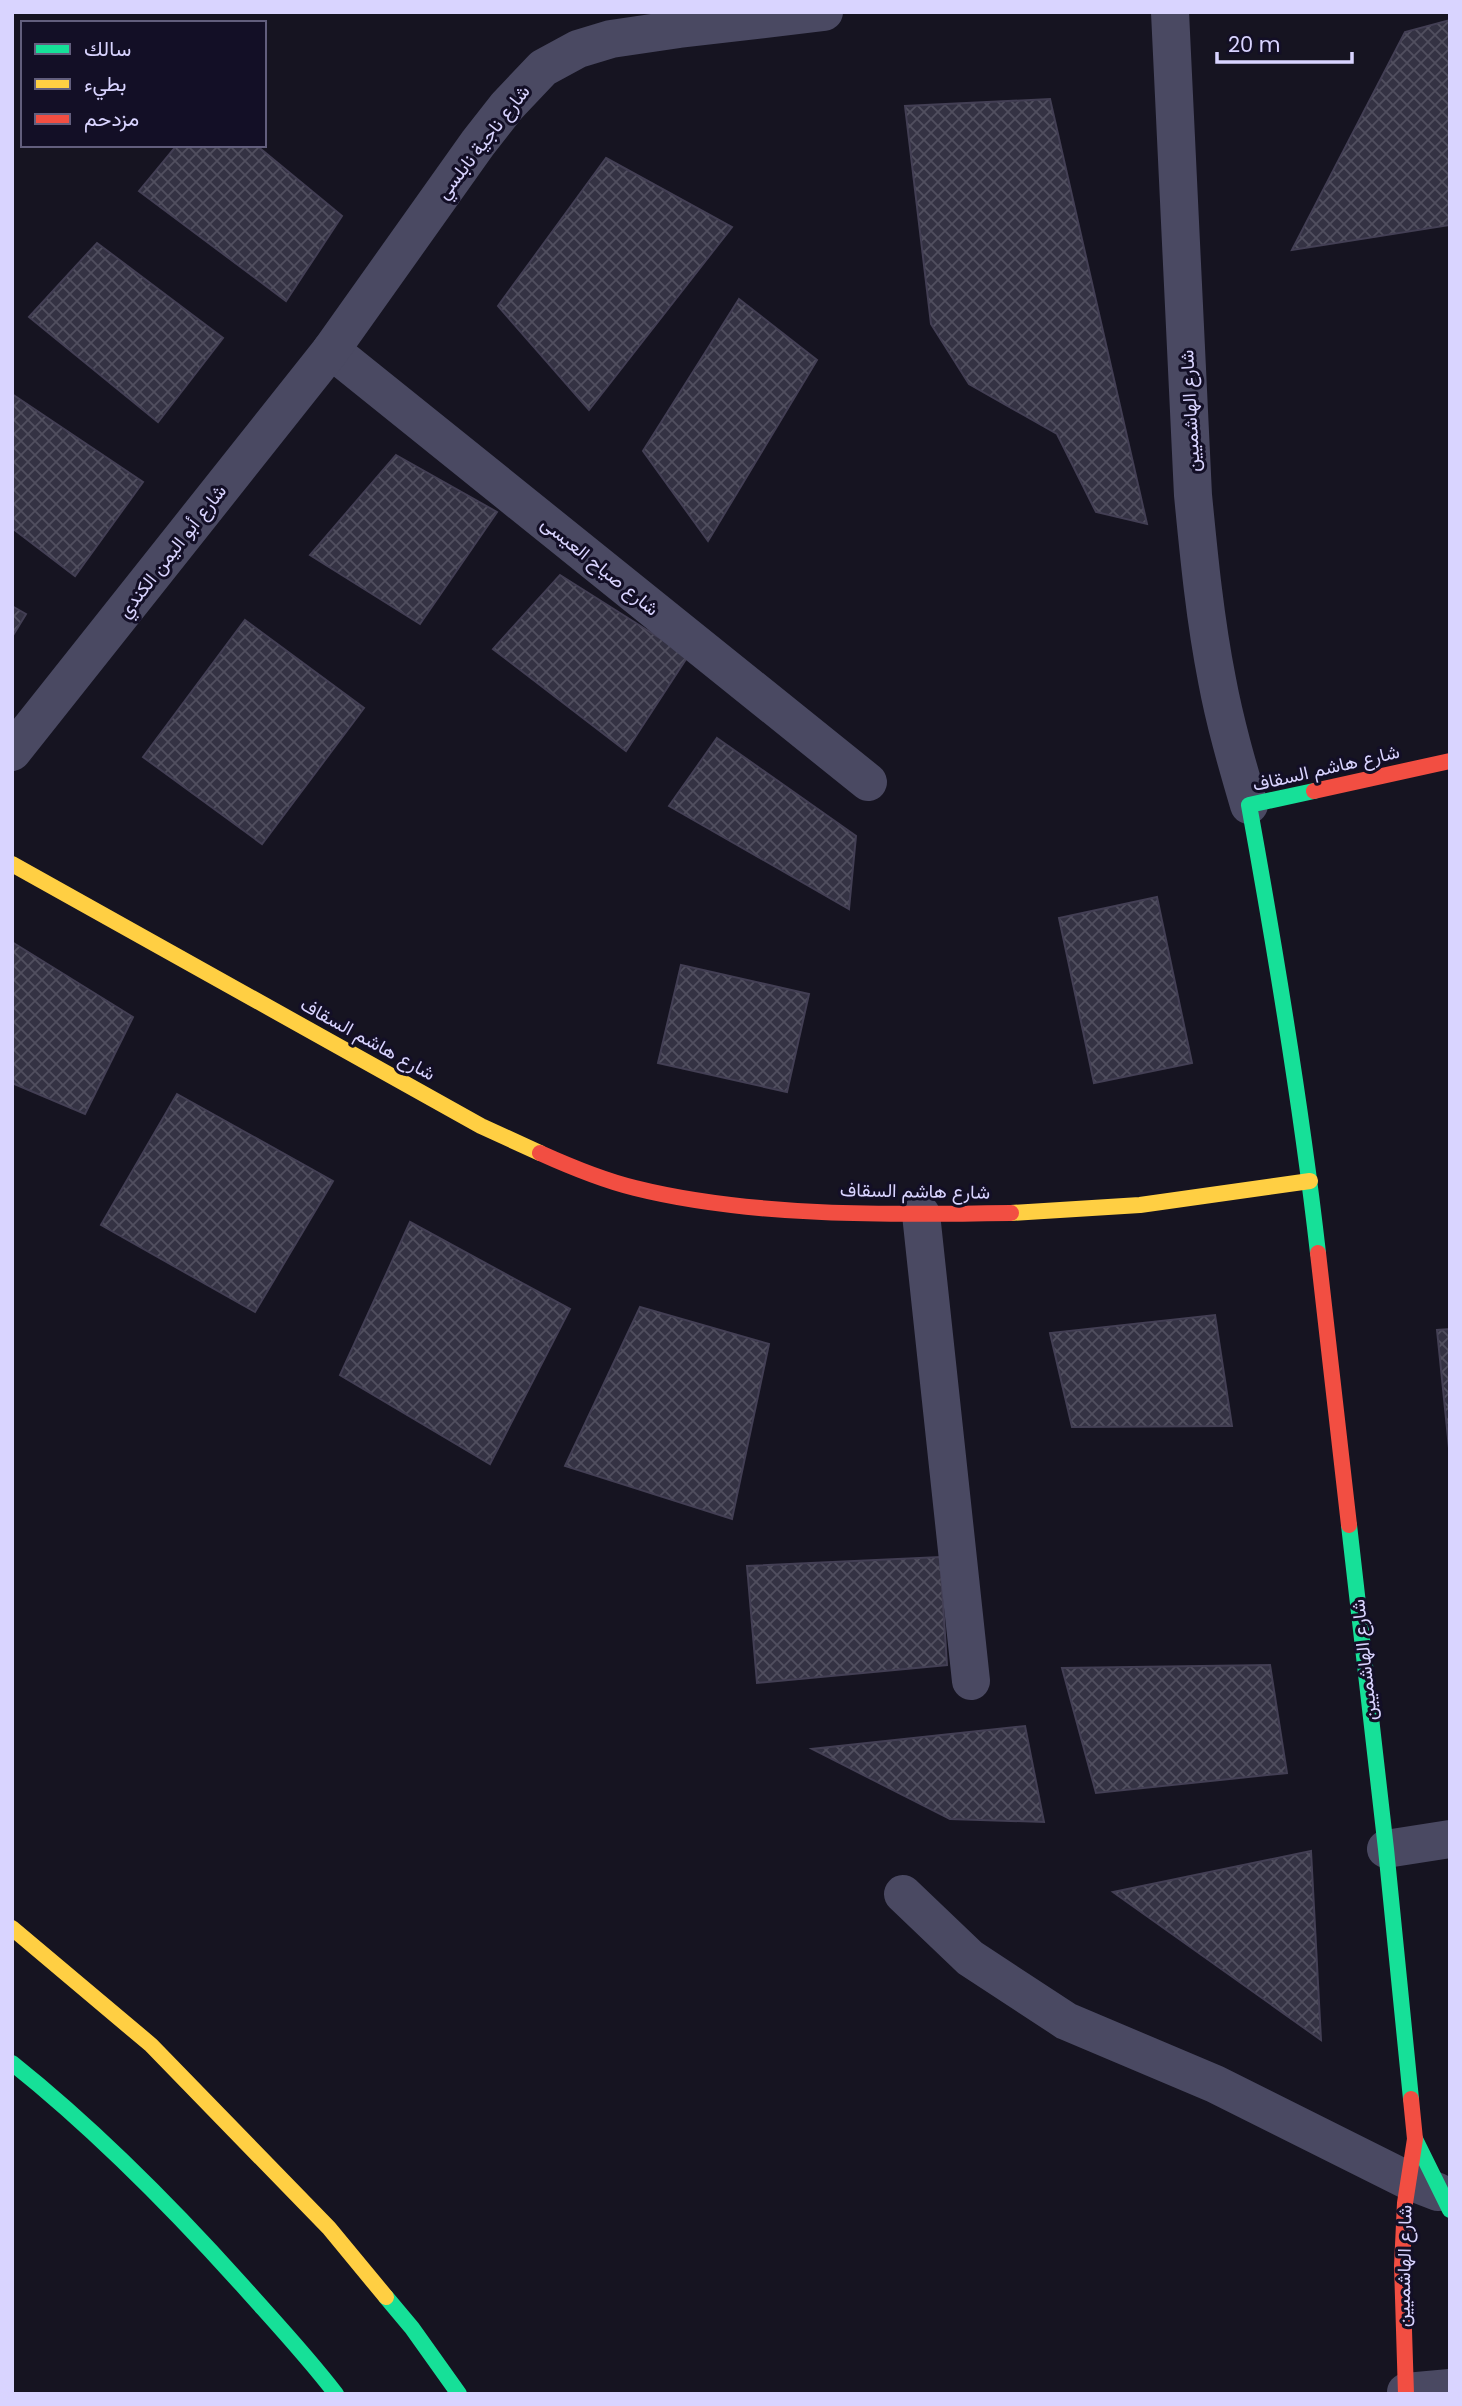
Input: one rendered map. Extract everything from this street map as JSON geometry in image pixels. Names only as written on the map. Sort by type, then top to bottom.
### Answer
[{"type":"main road","name":"شارع هاشم السقاف","points":[[12,864],[481,1126],[560,1162],[634,1187],[711,1202],[792,1210],[921,1214],[1013,1213],[1117,1207],[1310,1181],[1278,968],[1249,805],[1450,761]]},
{"type":"main road","name":"شارع الهاشميين","points":[[1310,1181],[1386,1849],[1415,2139],[1407,2179],[1400,2270],[1406,2393]]},
{"type":"main road","points":[[12,1928],[151,2045],[320,2218],[412,2328],[460,2394]]},
{"type":"main road","points":[[12,2063],[37,2082],[143,2178],[242,2285],[336,2394]]},
{"type":"main road","name":"شارع الهاشميين","points":[[1415,2139],[1447,2202]]},
{"type":"street","name":"شارع ناجية نابلسي","points":[[331,350],[478,143],[507,106],[543,68],[579,49],[611,39],[824,12]]},
{"type":"street","name":"شارع الهاشميين","points":[[1170,12],[1200,573],[1217,682],[1249,805]]},
{"type":"street","name":"شارع أبو اليمن الكندي","points":[[12,752],[331,350]]},
{"type":"street","name":"شارع صياح العيسى","points":[[331,350],[869,782]]},
{"type":"street","points":[[921,1214],[971,1681]]},
{"type":"street","points":[[1386,1849],[1450,1839]]},
{"type":"street","points":[[903,1895],[970,1958],[1066,2021],[1215,2084],[1407,2179],[1447,2202]]},
{"type":"street","points":[[1406,2393],[1450,2388]]},
{"type":"building","points":[[1450,20],[1450,225],[1292,250],[1405,32]]},
{"type":"building","points":[[1050,99],[1147,524],[1096,512],[1057,434],[969,384],[931,324],[905,106]]},
{"type":"building","points":[[175,147],[258,147],[342,216],[286,301],[139,191]]},
{"type":"building","points":[[606,158],[732,227],[589,410],[498,306]]},
{"type":"building","points":[[97,243],[223,338],[158,422],[29,317]]},
{"type":"building","points":[[739,299],[817,360],[708,541],[643,451]]},
{"type":"building","points":[[12,394],[143,482],[75,576],[12,528]]},
{"type":"building","points":[[396,455],[497,512],[420,624],[310,555]]},
{"type":"building","points":[[560,575],[688,656],[626,751],[493,649]]},
{"type":"building","points":[[12,606],[26,614],[12,637]]},
{"type":"building","points":[[245,620],[364,708],[262,844],[143,757]]},
{"type":"building","points":[[717,738],[856,836],[849,909],[669,806]]},
{"type":"building","points":[[1157,897],[1192,1063],[1094,1083],[1059,918]]},
{"type":"building","points":[[12,942],[133,1017],[85,1114],[12,1083]]},
{"type":"building","points":[[681,965],[809,994],[787,1092],[658,1063]]},
{"type":"building","points":[[177,1094],[333,1181],[255,1312],[101,1225]]},
{"type":"building","points":[[410,1222],[570,1309],[490,1464],[340,1375]]},
{"type":"building","points":[[640,1307],[769,1344],[732,1519],[565,1466]]},
{"type":"building","points":[[1215,1315],[1232,1426],[1072,1427],[1050,1333]]},
{"type":"building","points":[[1450,1329],[1450,1458],[1437,1330]]},
{"type":"building","points":[[940,1557],[947,1665],[757,1683],[747,1566]]},
{"type":"building","points":[[1270,1665],[1287,1773],[1096,1793],[1062,1668]]},
{"type":"building","points":[[1025,1726],[1044,1822],[950,1819],[812,1749]]},
{"type":"building","points":[[1311,1851],[1321,2040],[1113,1892]]},
{"type":"traffic: fast","points":[[1314,791],[1249,805],[1287,1029],[1318,1253]]},
{"type":"traffic: fast","points":[[1349,1525],[1411,2099]]},
{"type":"traffic: fast","points":[[12,2063],[103,2142],[160,2197],[278,2325],[336,2394]]},
{"type":"traffic: fast","points":[[1415,2139],[1450,2210]]},
{"type":"traffic: fast","points":[[386,2297],[412,2328],[459,2394]]},
{"type":"traffic: slow","points":[[12,864],[481,1126],[540,1153]]},
{"type":"traffic: slow","points":[[1011,1213],[1140,1205],[1310,1181]]},
{"type":"traffic: slow","points":[[12,1928],[151,2045],[329,2228],[386,2297]]},
{"type":"traffic: jam","points":[[1314,791],[1450,761]]},
{"type":"traffic: jam","points":[[540,1153],[623,1185],[726,1204],[870,1214],[1011,1213]]},
{"type":"traffic: jam","points":[[1318,1253],[1349,1525]]},
{"type":"traffic: jam","points":[[1406,2394],[1402,2266],[1405,2203],[1415,2139],[1411,2099]]}]
